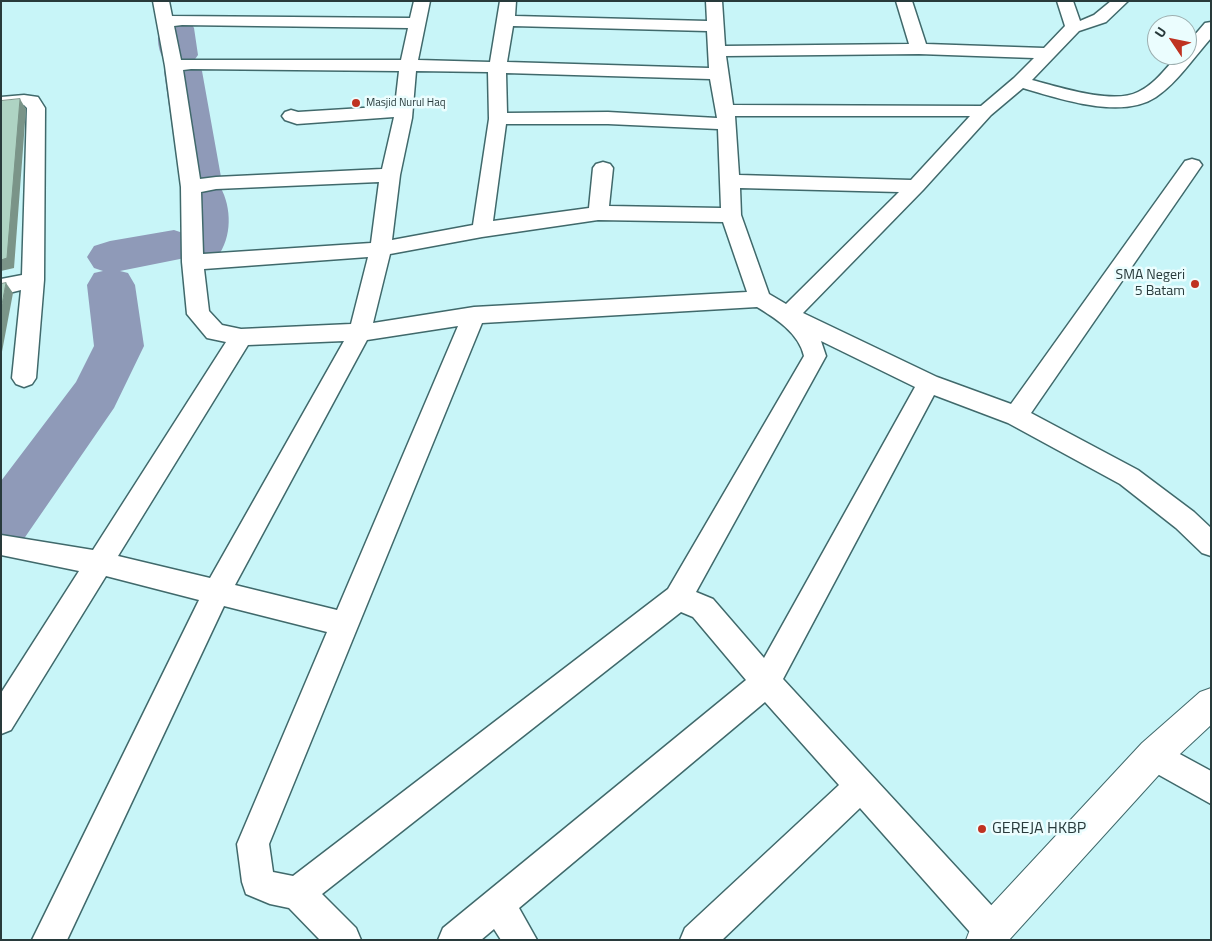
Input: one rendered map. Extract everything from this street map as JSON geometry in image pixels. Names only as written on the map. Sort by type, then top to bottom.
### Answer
[{"type":"street","points":[[49,940],[217,592],[360,332],[381,250],[390,175],[404,111],[408,67],[422,1]]},
{"type":"street","points":[[482,230],[498,119],[497,68],[508,1]]},
{"type":"street","points":[[714,1],[718,74],[726,117],[731,215],[760,299]]},
{"type":"street","points":[[904,1],[919,50]]},
{"type":"street","points":[[1065,1],[1074,27]]},
{"type":"street","points":[[788,315],[916,186],[985,111],[1020,82],[1074,27],[1085,26],[1102,20],[1120,1]]},
{"type":"street","points":[[163,11],[182,20],[417,23]]},
{"type":"street","points":[[163,11],[174,66],[191,187],[193,262],[198,314],[215,332],[241,337],[360,332],[474,314],[760,299],[788,315],[929,382],[1016,416],[1129,477],[1184,520],[1211,545]]},
{"type":"street","points":[[506,21],[714,26]]},
{"type":"street","points":[[1197,44],[1211,28]]},
{"type":"street","points":[[717,51],[919,50],[1047,53]]},
{"type":"street","points":[[174,66],[191,64],[460,66],[718,74]]},
{"type":"street","points":[[1020,82],[1078,98],[1116,101],[1141,99],[1161,85],[1178,65]]},
{"type":"street","points":[[1,102],[32,101],[36,108],[33,280],[24,378]]},
{"type":"street","points":[[291,116],[298,118],[404,111]]},
{"type":"street","points":[[498,119],[726,117],[985,111]]},
{"type":"street","points":[[1016,416],[1192,165]]},
{"type":"street","points":[[598,213],[603,168]]},
{"type":"street","points":[[191,187],[216,182],[390,175]]},
{"type":"street","points":[[729,181],[916,186]]},
{"type":"street","points":[[193,262],[381,250],[482,230],[598,213],[731,215]]},
{"type":"street","points":[[1,287],[33,280]]},
{"type":"street","points":[[344,940],[298,893],[270,888],[258,882],[253,844],[474,314]]},
{"type":"street","points":[[298,893],[678,598],[815,356],[814,346],[788,315]]},
{"type":"street","points":[[1,720],[241,337]]},
{"type":"street","points":[[455,940],[766,682],[929,382]]},
{"type":"street","points":[[4,545],[99,563],[344,624]]},
{"type":"street","points":[[678,598],[703,608],[766,682],[861,786],[988,935],[1154,755],[1211,703]]},
{"type":"street","points":[[1154,755],[1211,789]]},
{"type":"street","points":[[697,940],[861,786]]},
{"type":"street","points":[[498,905],[520,940]]},
{"type":"building","points":[[20,99],[7,258],[1,260],[1,101]]},
{"type":"building","points":[[6,283],[1,310],[1,284]]},
{"type":"waterway","points":[[176,28],[179,55]]},
{"type":"waterway","points":[[183,71],[200,177]]},
{"type":"waterway","points":[[202,192],[207,226],[204,242]]},
{"type":"waterway","points":[[110,257],[174,246]]},
{"type":"waterway","points":[[1,526],[96,394],[119,346],[111,285]]},
{"type":"place","name":"Masjid Nurul Haq","points":[[356,103]]},
{"type":"place","name":"SMA Negeri 5 Batam","points":[[1195,284]]},
{"type":"place","name":"GEREJA HKBP","points":[[982,829]]}]
